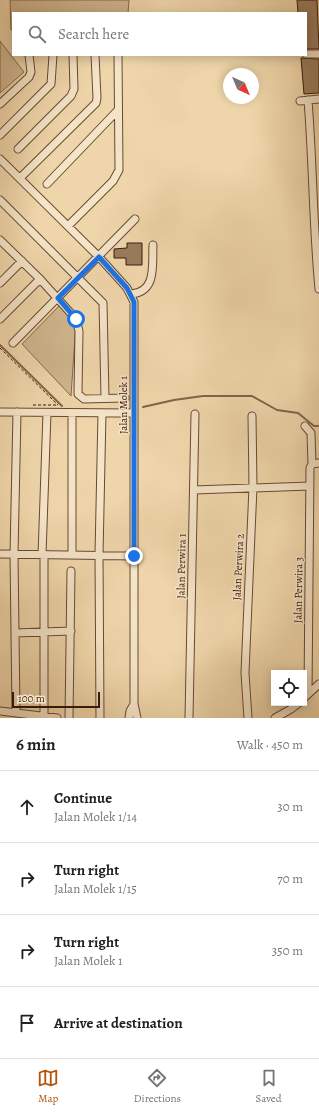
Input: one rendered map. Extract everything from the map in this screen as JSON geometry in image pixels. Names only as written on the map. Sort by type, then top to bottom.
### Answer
[{"type":"street","points":[[307,54],[319,54]]},
{"type":"street","points":[[0,104],[29,77],[31,72],[29,56]]},
{"type":"street","points":[[0,135],[51,84],[53,56]]},
{"type":"street","points":[[18,149],[71,96],[74,89],[74,56]]},
{"type":"street","points":[[20,178],[96,103],[95,56]]},
{"type":"street","points":[[68,226],[117,176],[119,170],[118,56]]},
{"type":"street","points":[[300,101],[319,99]]},
{"type":"street","points":[[308,100],[319,284]]},
{"type":"street","points":[[47,184],[118,110]]},
{"type":"street","points":[[312,157],[319,150]]},
{"type":"street","points":[[0,159],[99,257],[132,294],[142,292],[149,285],[152,275],[153,245]]},
{"type":"street","points":[[0,200],[103,303],[105,398]]},
{"type":"street","points":[[13,344],[135,219]]},
{"type":"street","points":[[1,242],[40,279],[76,319],[78,324],[78,394],[84,399],[125,398]]},
{"type":"street","points":[[0,282],[22,261]]},
{"type":"street","points":[[0,319],[40,279]]},
{"type":"street","name":"Jalan Molek 1","points":[[132,294],[134,302],[134,704],[137,718]]},
{"type":"street","points":[[0,412],[134,413]]},
{"type":"street","points":[[16,713],[14,554],[17,412]]},
{"type":"street","points":[[44,716],[43,555],[47,413]]},
{"type":"street","points":[[72,413],[72,555]]},
{"type":"street","points":[[100,718],[99,555],[102,413]]},
{"type":"street","name":"Jalan Perwira 1","points":[[189,718],[195,414]]},
{"type":"street","name":"Jalan Perwira 2","points":[[248,718],[245,673],[253,488],[252,416]]},
{"type":"street","name":"Jalan Perwira 3","points":[[305,426],[312,437],[315,464],[310,486],[306,670]]},
{"type":"street","points":[[194,490],[310,486]]},
{"type":"street","points":[[0,554],[134,556]]},
{"type":"street","points":[[69,718],[71,571]]},
{"type":"street","points":[[15,634],[71,631]]},
{"type":"street","points":[[307,695],[319,684]]},
{"type":"street","name":"Jalan Molek 1","points":[[129,718],[130,711],[134,704]]},
{"type":"street","points":[[275,718],[294,706]]},
{"type":"street","points":[[0,711],[57,718]]},
{"type":"path","points":[[0,348],[58,405]]},
{"type":"shaded area","points":[[10,0],[129,0],[128,12],[12,12],[11,30]]},
{"type":"shaded area","points":[[0,41],[24,72],[0,93]]},
{"type":"shaded area","points":[[59,306],[76,322],[71,396],[22,344]]},
{"type":"building","points":[[297,0],[317,0],[319,49],[307,49],[307,12],[298,12]]},
{"type":"building","points":[[301,58],[319,59],[319,93],[304,94]]},
{"type":"building","points":[[127,243],[142,243],[142,265],[126,265],[126,258],[114,258],[114,249],[127,248]]},
{"type":"waterway","points":[[0,345],[62,406]]},
{"type":"waterway","points":[[143,407],[174,400],[203,396],[252,396],[277,410],[298,413],[314,426],[319,426]]},
{"type":"route","points":[[76,319],[58,298],[99,257],[132,294],[134,302],[134,556]]}]
